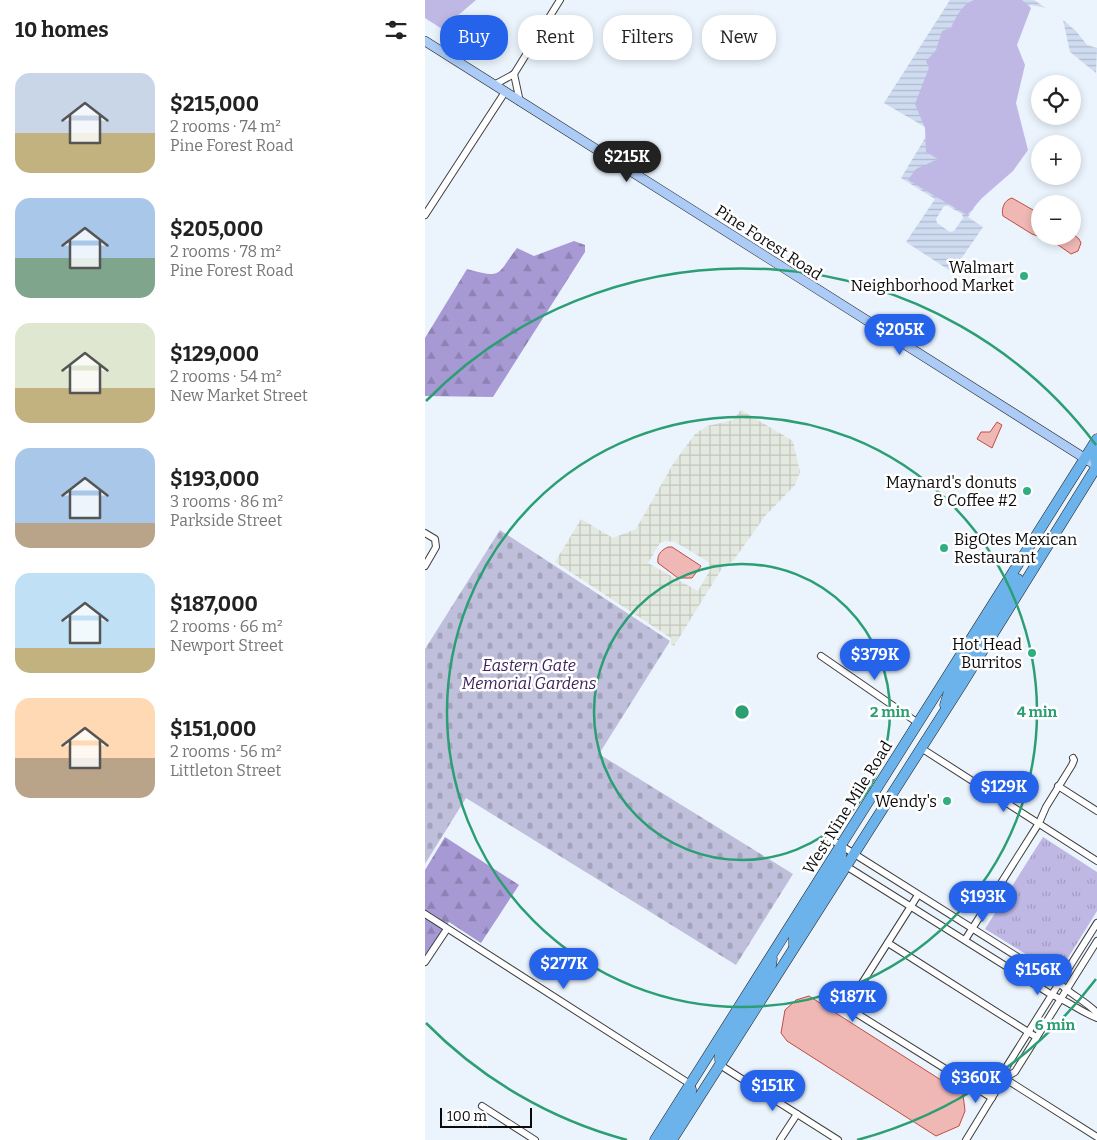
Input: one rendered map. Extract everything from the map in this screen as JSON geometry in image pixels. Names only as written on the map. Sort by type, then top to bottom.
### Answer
[{"type":"main road","name":"Pine Forest Road","points":[[425,41],[1097,466]]},
{"type":"main road","name":"West Nine Mile Road","points":[[847,849],[907,739],[1097,439]]},
{"type":"main road","points":[[1097,451],[1095,458],[1097,466]]},
{"type":"main road","points":[[943,713],[949,688],[1086,472],[1087,466],[1084,459]]},
{"type":"main road","name":"West Nine Mile Road","points":[[655,1140],[773,953],[921,748],[1097,466]]},
{"type":"main road","points":[[846,866],[845,857],[847,849]]},
{"type":"main road","points":[[794,948],[794,932],[837,865],[842,852],[847,849]]},
{"type":"main road","name":"West Nine Mile Road","points":[[672,1140],[846,866]]},
{"type":"main road","points":[[720,1065],[720,1054],[724,1043],[770,972],[773,953]]},
{"type":"main road","points":[[664,1140],[691,1094],[690,1084]]},
{"type":"street","points":[[494,85],[515,74],[560,0]]},
{"type":"street","points":[[515,74],[520,102]]},
{"type":"street","points":[[425,216],[505,92]]},
{"type":"street","points":[[425,533],[435,539],[436,547],[425,566]]},
{"type":"street","points":[[821,656],[918,723]]},
{"type":"street","points":[[921,748],[1097,861]]},
{"type":"street","points":[[965,940],[1039,823],[1046,806],[1073,765],[1073,758]]},
{"type":"street","points":[[1059,786],[1097,810]]},
{"type":"street","points":[[829,838],[1059,984],[1090,1005],[1097,1013]]},
{"type":"street","points":[[846,866],[1052,995],[1097,1018]]},
{"type":"street","points":[[918,895],[852,999],[853,1010],[992,1098]]},
{"type":"street","points":[[425,914],[690,1084]]},
{"type":"street","points":[[966,1140],[1004,1078],[1007,1067],[1028,1032],[1097,923]]},
{"type":"street","points":[[425,962],[447,929]]},
{"type":"street","points":[[1004,1078],[1015,1072],[1097,941]]},
{"type":"street","points":[[888,943],[1036,1037]]},
{"type":"street","points":[[720,1065],[838,1140]]},
{"type":"street","points":[[1004,1078],[1097,1137]]},
{"type":"street","points":[[482,1106],[535,1140]]},
{"type":"street","points":[[780,1140],[797,1114]]},
{"type":"shaded area","points":[[950,0],[1034,0],[1046,8],[1031,5],[1028,7],[1014,44],[1013,103],[1007,159],[968,217],[983,227],[952,272],[906,242],[935,199],[901,178],[930,130],[884,103]],"holes":[[[944,206],[948,206],[962,214],[963,218],[954,231],[950,232],[937,223],[936,219]]]},
{"type":"shaded area","points":[[1063,20],[1076,31],[1087,45],[1097,48],[1096,73],[1070,52]]},
{"type":"shaded area","points":[[1012,198],[1031,209],[1031,233],[1003,216],[1002,211],[1007,201]]},
{"type":"shaded area","points":[[1058,245],[1080,245],[1078,251],[1071,254]]},
{"type":"shaded area","points":[[741,410],[793,441],[800,472],[795,485],[765,516],[733,561],[724,565],[674,646],[671,644],[671,638],[555,562],[581,519],[613,538],[636,529],[673,464],[695,434],[707,426],[733,420]],"holes":[[[665,541],[675,542],[709,562],[710,570],[698,591],[648,563],[660,543]]]},
{"type":"shaded area","points":[[997,422],[1002,425],[992,448],[977,439],[981,432],[990,432]]},
{"type":"shaded area","points":[[668,547],[672,547],[701,566],[692,578],[678,578],[658,563],[660,554]]},
{"type":"shaded area","points":[[809,996],[963,1094],[965,1111],[959,1126],[936,1136],[787,1041],[781,1033],[785,1010],[796,1000]]},
{"type":"green space","points":[[425,0],[476,0],[458,15],[440,15],[440,28],[425,18]]},
{"type":"green space","points":[[974,0],[1022,0],[1031,8],[1017,45],[1025,65],[1016,103],[1028,150],[1013,171],[982,198],[967,215],[908,180],[916,169],[938,159],[926,152],[925,128],[915,104],[929,68],[926,61],[936,50],[942,31],[951,28],[957,15]]},
{"type":"green space","points":[[574,241],[585,245],[585,252],[493,397],[425,396],[425,338],[467,269],[494,274],[502,269],[517,248],[534,256]]},
{"type":"green space","name":"Eastern Gate Memorial Gardens","points":[[500,530],[670,641],[599,754],[793,874],[736,965],[466,798],[425,864],[425,649]]},
{"type":"green space","points":[[445,837],[519,885],[481,943],[449,922],[447,925],[425,911],[425,870]]},
{"type":"green space","points":[[1043,837],[1097,872],[1097,911],[1058,974],[985,929]]},
{"type":"green space","points":[[425,918],[443,929],[425,955]]},
{"type":"place","name":"Walmart Neighborhood Market","points":[[1024,276]]},
{"type":"place","name":"Maynard's donuts & Coffee #2","points":[[1027,491]]},
{"type":"place","name":"BigOtes Mexican Restaurant","points":[[944,548]]},
{"type":"place","name":"Hot Head Burritos","points":[[1032,653]]},
{"type":"place","name":"Wendy's","points":[[947,801]]}]
